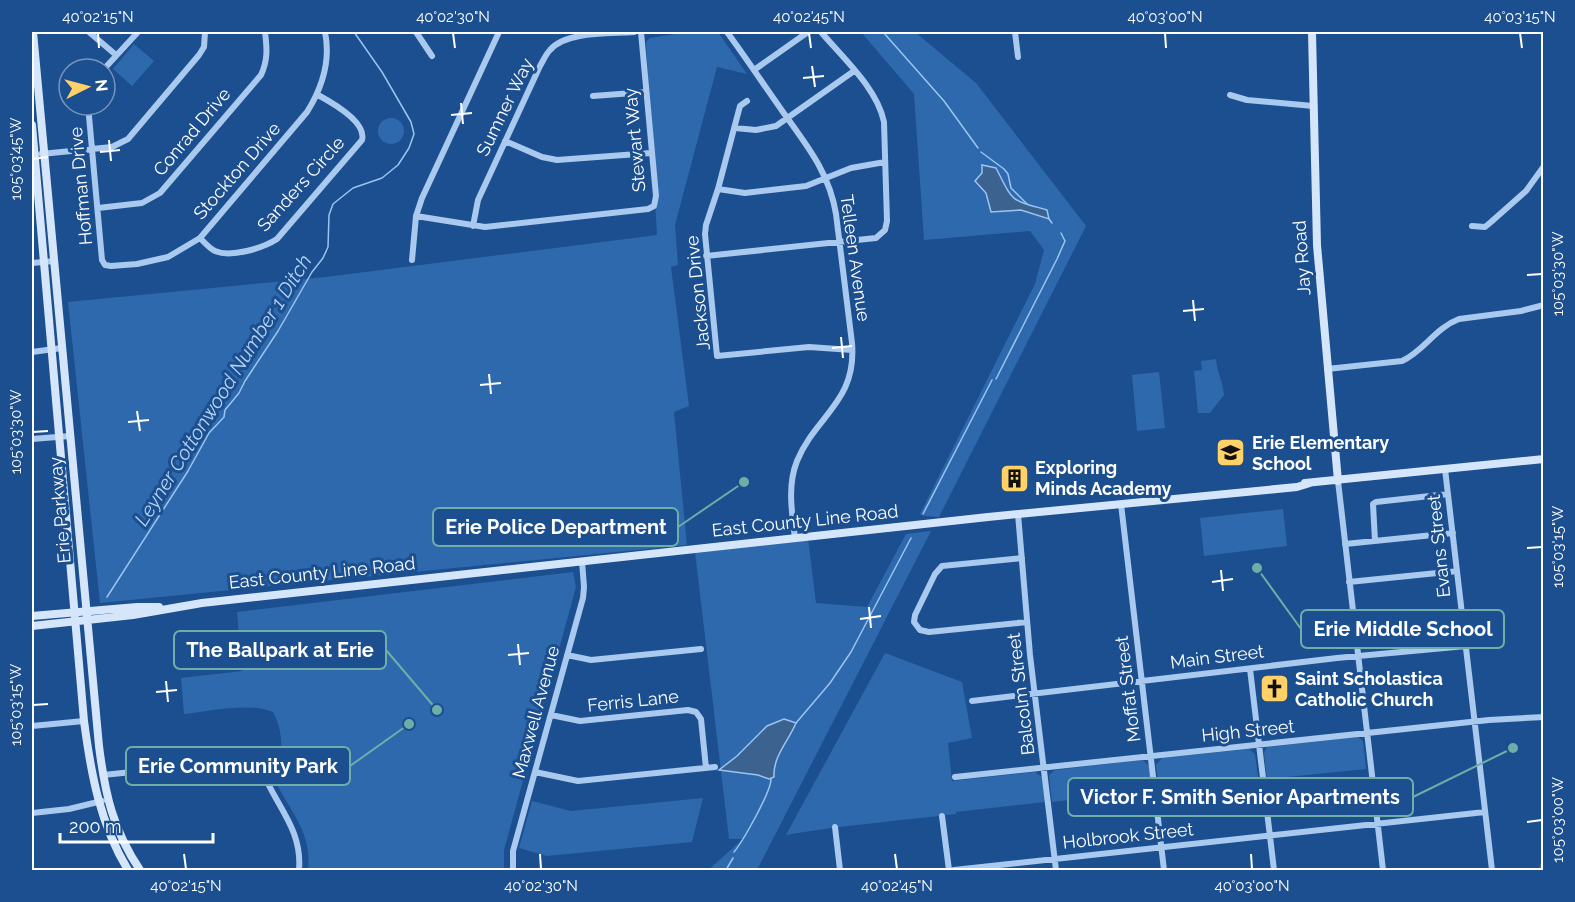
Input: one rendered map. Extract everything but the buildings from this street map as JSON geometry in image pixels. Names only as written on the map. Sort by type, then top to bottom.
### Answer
[{"type":"main road","name":"Erie Parkway","points":[[33,32],[44,262],[57,437],[84,721],[98,802],[114,846],[128,870]]},
{"type":"main road","name":"Jay Road","points":[[1312,32],[1316,217],[1338,481]]},
{"type":"main road","name":"Erie Parkway","points":[[32,125],[39,154],[54,261],[103,776],[107,800],[122,839],[140,870]]},
{"type":"main road","name":"East County Line Road","points":[[32,626],[133,615],[181,606],[1121,504],[1147,501],[1158,497],[1544,459]]},
{"type":"main road","name":"East County Line Road","points":[[32,616],[87,610],[181,606]]},
{"type":"street","points":[[89,32],[116,55],[138,32]]},
{"type":"street","points":[[39,154],[112,147],[128,139],[199,55],[204,47],[205,32]]},
{"type":"street","name":"Conrad Drive","points":[[98,208],[142,203],[160,193],[261,75],[266,63],[265,32]]},
{"type":"street","name":"Stockton Drive","points":[[105,265],[137,264],[168,257],[200,238],[307,112],[318,95],[326,61],[325,32]]},
{"type":"street","points":[[416,32],[432,56]]},
{"type":"street","points":[[412,260],[416,216],[430,179],[499,32]]},
{"type":"street","name":"Sumner Way","points":[[473,226],[478,200],[550,50],[561,41],[590,33],[634,32]]},
{"type":"street","name":"Stewart Way","points":[[473,226],[485,227],[648,210],[654,206],[656,196],[641,32]]},
{"type":"street","name":"Telleen Avenue","points":[[727,32],[811,151],[826,178],[834,203],[840,242],[852,350],[849,376],[839,402],[804,447],[796,462],[790,493],[795,538]]},
{"type":"street","points":[[754,70],[808,32]]},
{"type":"street","points":[[706,256],[876,238],[885,230],[882,111],[874,95],[821,32]]},
{"type":"street","points":[[1015,32],[1018,57]]},
{"type":"street","points":[[735,128],[765,129],[776,126],[854,71]]},
{"type":"street","points":[[592,96],[646,92]]},
{"type":"street","name":"Sanders Circle","points":[[200,238],[212,250],[225,253],[250,250],[277,239],[362,140],[364,133],[360,126],[335,104],[318,95]]},
{"type":"street","points":[[1230,96],[1247,100],[1313,106]]},
{"type":"street","name":"Jackson Drive","points":[[747,101],[740,106],[706,225],[706,256],[717,356],[809,346],[852,350]]},
{"type":"street","name":"Hoffman Drive","points":[[89,117],[102,260],[105,265]]},
{"type":"street","points":[[505,141],[536,155],[557,160],[651,153]]},
{"type":"street","points":[[718,189],[745,193],[806,186],[862,165],[885,162]]},
{"type":"street","points":[[1472,226],[1485,227],[1491,222],[1526,191],[1544,166]]},
{"type":"street","points":[[416,216],[473,226]]},
{"type":"street","points":[[32,263],[54,261]]},
{"type":"street","points":[[1327,369],[1402,361],[1411,356],[1443,326],[1451,322],[1544,305]]},
{"type":"street","points":[[32,352],[62,348]]},
{"type":"street","points":[[32,440],[70,436]]},
{"type":"street","name":"Evans Street","points":[[1445,469],[1492,870]]},
{"type":"street","points":[[1338,481],[1383,870]]},
{"type":"street","points":[[1375,541],[1372,507],[1376,502],[1448,494]]},
{"type":"street","name":"Moffat Street","points":[[1121,504],[1164,870]]},
{"type":"street","name":"Balcolm Street","points":[[1017,514],[1027,622],[1056,870]]},
{"type":"street","points":[[1345,544],[1453,533]]},
{"type":"street","points":[[1022,558],[942,566],[938,569],[926,592],[914,622],[920,630],[929,632],[1027,622]]},
{"type":"street","name":"Maxwell Avenue","points":[[513,870],[513,852],[583,598],[582,561]]},
{"type":"street","points":[[1349,582],[1457,571]]},
{"type":"street","name":"Main Street","points":[[972,701],[1466,646]]},
{"type":"street","points":[[567,655],[591,660],[701,649]]},
{"type":"street","points":[[1250,669],[1274,870]]},
{"type":"street","name":"Ferris Lane","points":[[551,715],[580,721],[688,710],[696,712],[701,719],[706,768]]},
{"type":"street","name":"High Street","points":[[956,777],[1474,722],[1544,717]]},
{"type":"street","points":[[32,726],[84,721]]},
{"type":"street","points":[[103,776],[259,759],[271,794],[288,817],[294,831],[299,849],[299,870]]},
{"type":"street","points":[[535,772],[578,781],[714,767]]},
{"type":"street","points":[[32,813],[69,809],[107,800]]},
{"type":"street","name":"Holbrook Street","points":[[954,870],[1485,812]]},
{"type":"street","points":[[942,816],[949,870]]},
{"type":"street","points":[[835,827],[840,870]]},
{"type":"shaded area","points":[[688,32],[718,32],[747,74],[717,67],[675,225],[678,265],[671,267],[689,406],[674,412],[687,545],[100,603],[68,302],[326,277],[657,235],[646,42],[650,38]]},
{"type":"shaded area","points":[[861,32],[915,32],[976,83],[1086,226],[939,517],[920,514],[1035,284],[1044,250],[1030,231],[924,240],[914,94]]},
{"type":"shaded area","points":[[134,44],[154,61],[132,86],[117,73],[117,64]]},
{"type":"shaded area","points":[[391,118],[400,122],[404,131],[400,140],[391,144],[382,140],[378,131],[382,122]]},
{"type":"shaded area","points":[[982,165],[996,168],[1014,198],[1047,210],[1049,219],[1021,210],[991,212],[986,193],[975,181],[982,173]]},
{"type":"shaded area","points":[[1216,359],[1224,395],[1210,413],[1198,413],[1194,371],[1202,370],[1201,361]]},
{"type":"shaded area","points":[[1159,372],[1165,428],[1137,431],[1132,375]]},
{"type":"shaded area","points":[[1283,509],[1287,546],[1204,556],[1200,518]]},
{"type":"shaded area","points":[[931,531],[757,870],[708,870],[743,839],[729,839],[695,552],[808,538],[816,603],[867,607],[906,534]]},
{"type":"shaded area","points":[[573,572],[576,587],[504,850],[504,870],[308,870],[306,841],[270,768],[272,762],[278,760],[281,749],[280,729],[273,712],[241,707],[184,714],[181,678],[242,671],[237,612]]},
{"type":"shaded area","points":[[885,653],[962,682],[972,738],[948,743],[952,781],[1035,772],[1042,777],[1045,802],[786,835]]},
{"type":"shaded area","points":[[784,719],[796,723],[778,756],[774,777],[769,779],[758,775],[719,770],[737,756],[767,726]]},
{"type":"shaded area","points":[[1358,737],[1363,741],[1366,769],[1267,779],[1264,753],[1267,747]]},
{"type":"shaded area","points":[[1249,749],[1255,754],[1258,778],[1159,790],[1156,765],[1162,758]]},
{"type":"shaded area","points":[[1143,760],[1149,766],[1152,790],[1052,802],[1049,775],[1055,770]]},
{"type":"shaded area","points":[[703,798],[692,842],[547,856],[519,848],[532,801],[571,811]]},
{"type":"waterway","name":"Leyner Cottonwood Number 1 Ditch","points":[[107,597],[188,471],[209,433],[224,417],[225,410],[239,393],[312,272],[323,258],[328,247],[329,215],[333,204],[353,188],[382,178],[398,165],[409,148],[414,134],[411,122],[382,72],[354,32]]},
{"type":"waterway","points":[[883,32],[944,101],[978,148]]},
{"type":"waterway","points":[[981,152],[1004,169],[1008,174],[1011,188],[1027,204]]},
{"type":"waterway","points":[[1049,219],[1052,223]]},
{"type":"waterway","points":[[996,379],[1057,259],[1065,241],[1061,233]]},
{"type":"waterway","points":[[923,514],[992,380]]},
{"type":"waterway","points":[[796,723],[830,683],[851,652],[911,538]]},
{"type":"waterway","points":[[734,852],[762,805],[771,779]]},
{"type":"waterway","points":[[726,870],[733,858]]},
{"type":"waterway","points":[[1540,870],[1544,862]]},
{"type":"place","name":"Erie Elementary School","points":[[1231,453]]},
{"type":"place","name":"Exploring Minds Academy","points":[[1014,478]]},
{"type":"place","name":"Erie Police Department","points":[[744,482]]},
{"type":"place","name":"Erie Middle School","points":[[1257,568]]},
{"type":"place","name":"Saint Scholastica Catholic Church","points":[[1274,689]]},
{"type":"place","name":"The Ballpark at Erie","points":[[437,710]]},
{"type":"place","name":"Erie Community Park","points":[[409,724]]},
{"type":"place","name":"Victor F. Smith Senior Apartments","points":[[1513,748]]}]
